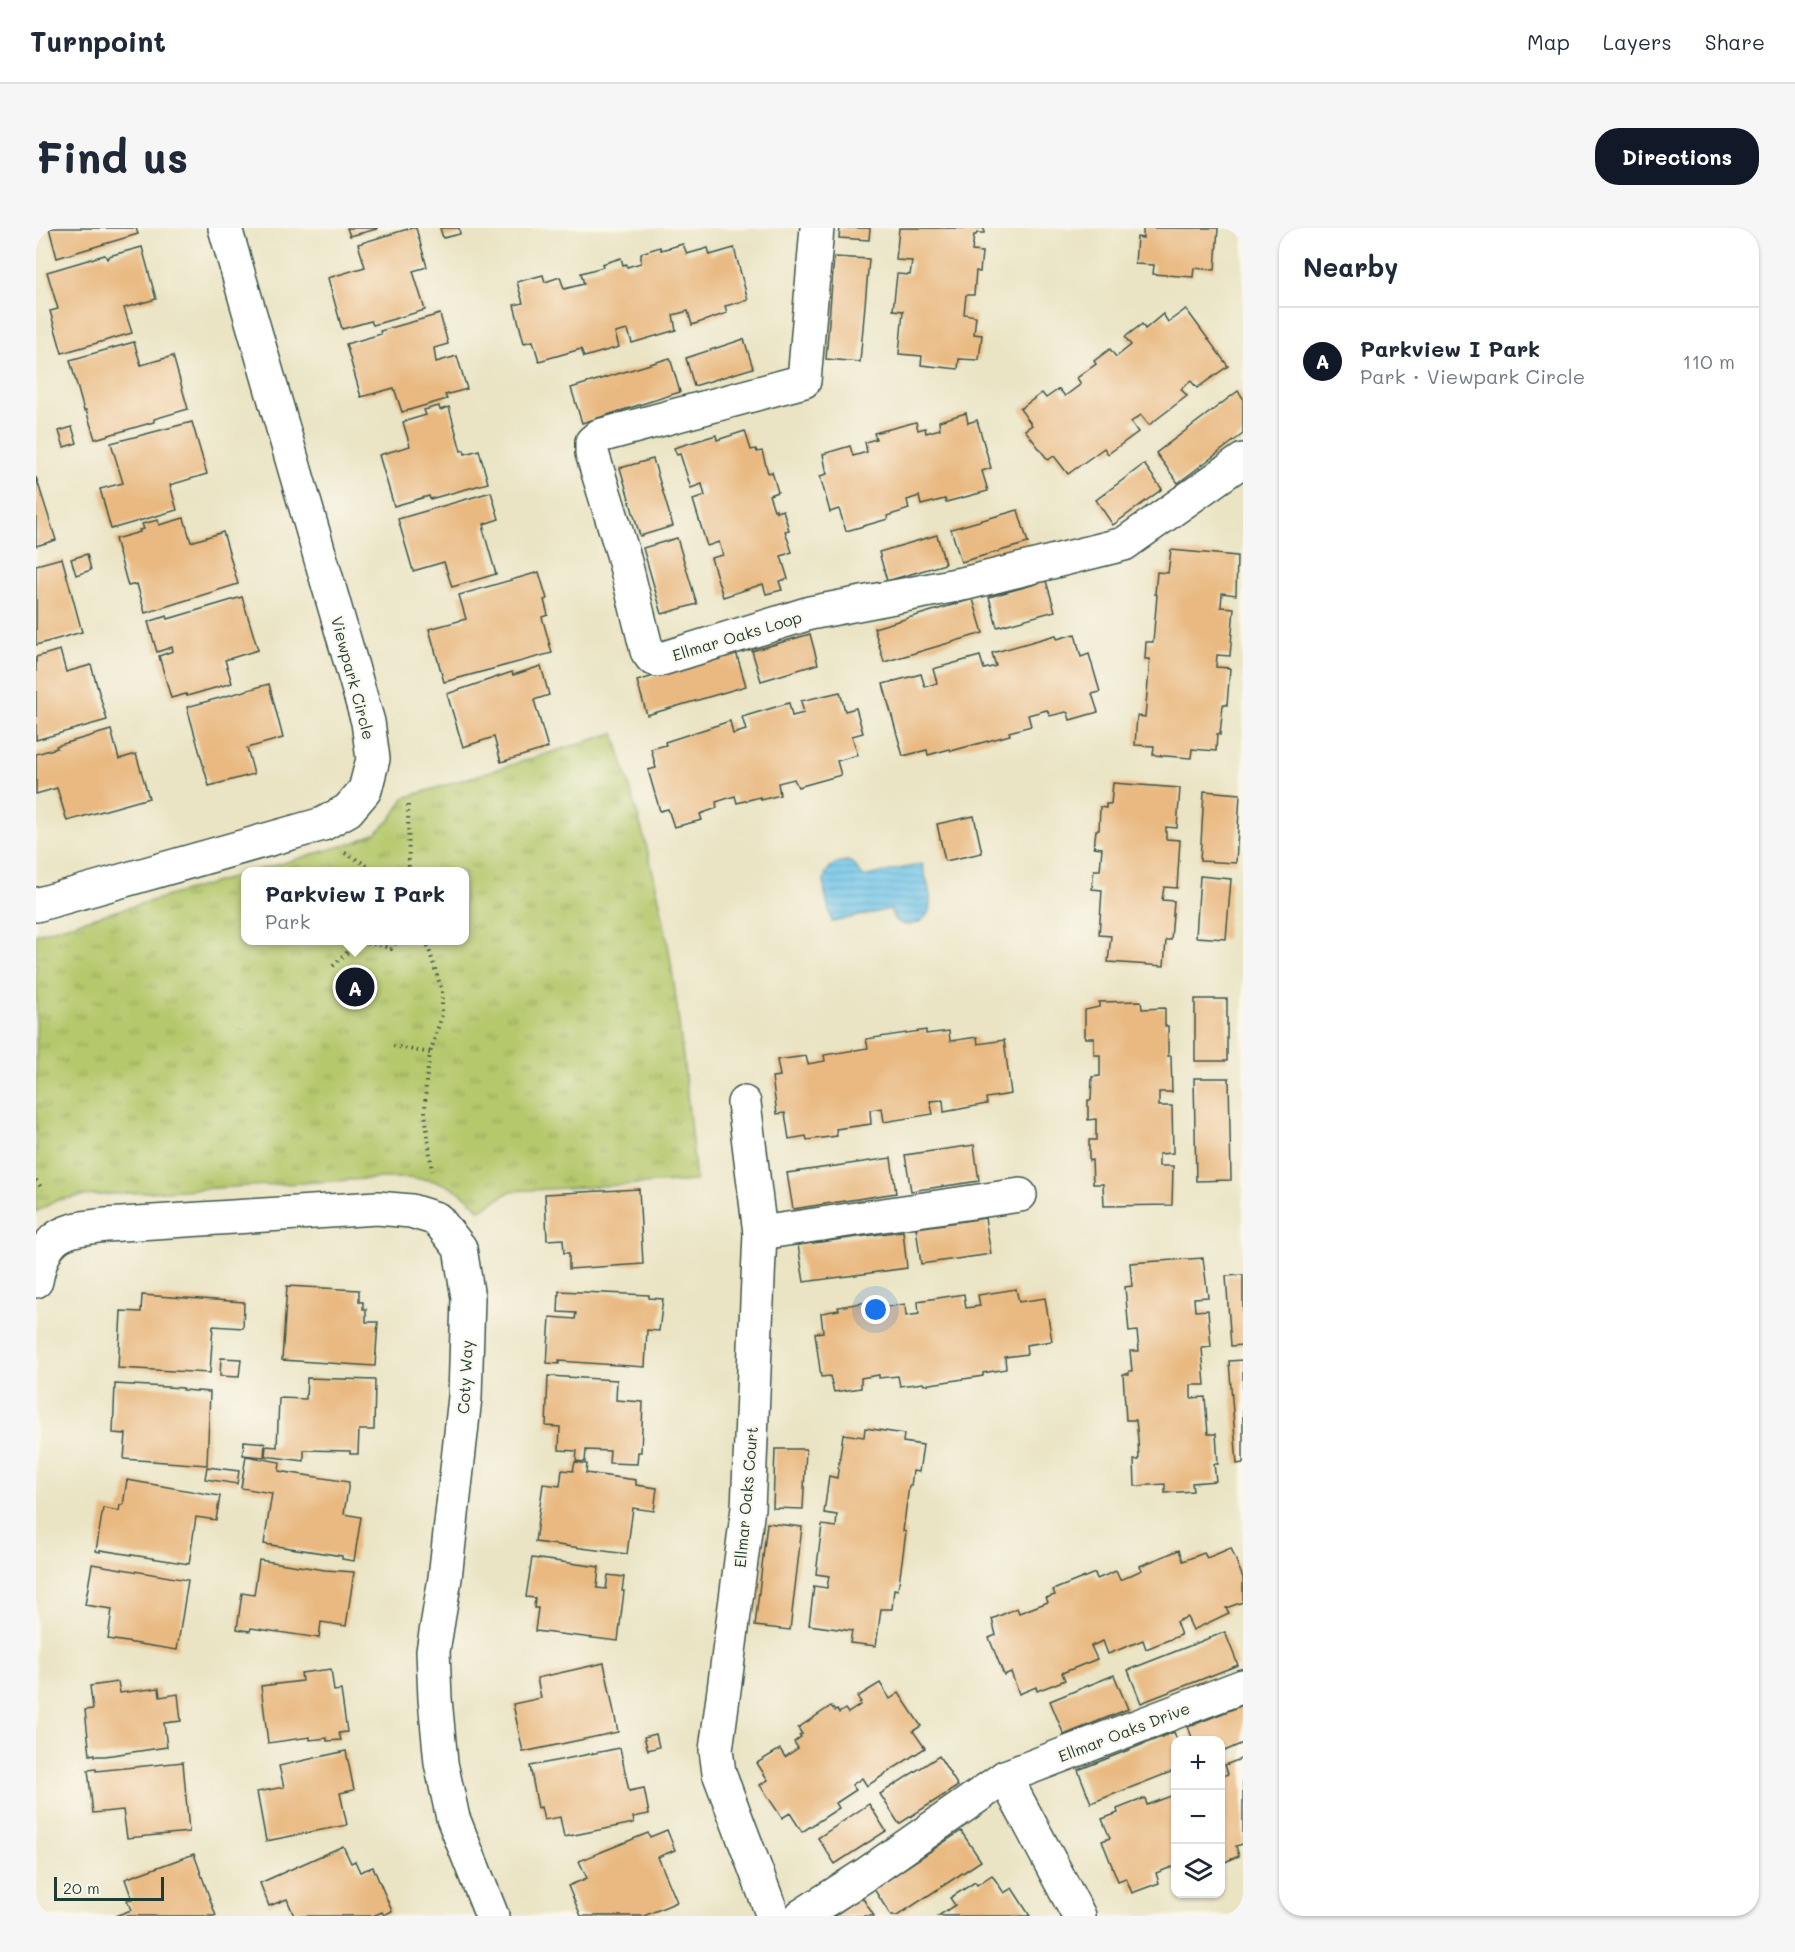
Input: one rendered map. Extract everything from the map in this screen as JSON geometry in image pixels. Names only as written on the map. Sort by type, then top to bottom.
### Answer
[{"type":"street","name":"Viewpark Circle","points":[[36,905],[322,824],[348,810],[365,790],[373,759],[368,722],[225,228]]},
{"type":"street","name":"Ellmar Oaks Loop","points":[[818,228],[804,381],[599,436],[592,442],[592,453],[623,555],[647,651],[652,658],[658,660],[810,614],[966,583],[1124,544],[1243,460]]},
{"type":"street","name":"Ellmar Oaks Court","points":[[744,1103],[760,1233],[748,1509],[716,1750],[719,1773],[774,1916]]},
{"type":"street","points":[[760,1233],[1020,1195]]},
{"type":"street","name":"Coty Way","points":[[36,1281],[39,1264],[56,1236],[75,1228],[106,1225],[377,1208],[411,1211],[437,1219],[460,1248],[468,1298],[465,1397],[445,1578],[433,1651],[435,1700],[441,1763],[453,1818],[492,1916]]},
{"type":"street","name":"Ellmar Oaks Drive","points":[[1005,1777],[1243,1686]]},
{"type":"street","points":[[801,1916],[865,1875],[1005,1777],[1079,1916]]},
{"type":"path","points":[[408,805],[409,867]]},
{"type":"path","points":[[343,851],[370,867]]},
{"type":"path","points":[[333,966],[352,947],[369,945]]},
{"type":"path","points":[[381,945],[391,949],[395,945]]},
{"type":"path","points":[[428,945],[442,991],[442,1015],[430,1053],[426,1081],[425,1113],[432,1171]]},
{"type":"path","points":[[393,1046],[430,1053]]},
{"type":"path","points":[[36,1180],[43,1191]]},
{"type":"green space","points":[[614,733],[645,841],[664,922],[677,1007],[696,1181],[511,1191],[480,1210],[459,1191],[448,1185],[424,1179],[383,1178],[82,1196],[57,1200],[36,1212],[36,934],[241,875],[241,945],[469,945],[469,867],[269,867],[356,842],[376,833],[391,819],[404,798]]},
{"type":"water","points":[[847,861],[854,864],[863,877],[922,864],[930,896],[929,912],[926,917],[916,924],[904,924],[894,918],[890,909],[832,922],[825,894],[825,876],[836,864]]},
{"type":"building","points":[[49,228],[136,228],[138,234],[57,258]]},
{"type":"building","points":[[347,228],[377,228],[377,229],[350,236]]},
{"type":"building","points":[[416,228],[427,267],[413,271],[425,310],[373,325],[371,321],[342,329],[328,278],[365,267],[358,244]]},
{"type":"building","points":[[440,228],[459,228],[460,234],[443,238]]},
{"type":"building","points":[[840,228],[870,228],[869,240],[839,238]]},
{"type":"building","points":[[899,228],[984,228],[984,233],[974,235],[972,251],[982,252],[980,272],[976,271],[974,295],[966,295],[964,314],[976,316],[974,334],[982,335],[979,360],[959,359],[958,369],[921,365],[922,356],[899,354],[903,311],[893,310],[897,274],[910,275],[912,261],[896,260]]},
{"type":"building","points":[[1143,228],[1218,228],[1215,270],[1194,268],[1193,277],[1153,274],[1154,265],[1135,264],[1137,237],[1143,238]]},
{"type":"building","points":[[683,244],[687,254],[708,248],[710,255],[734,248],[748,300],[725,306],[727,313],[692,325],[688,311],[673,315],[676,330],[632,343],[628,330],[615,333],[619,347],[584,357],[581,349],[539,361],[533,341],[524,343],[514,305],[523,303],[517,282],[543,275],[545,282],[560,277],[564,289],[584,284],[581,273],[603,267],[602,264],[621,258],[623,265],[626,264],[627,267],[641,263],[641,253],[660,247],[661,250]]},
{"type":"building","points":[[142,247],[156,299],[124,308],[132,333],[62,353],[50,311],[58,309],[47,272],[105,255],[107,259],[109,256]]},
{"type":"building","points":[[834,257],[869,259],[860,362],[826,359]]},
{"type":"building","points":[[1186,309],[1228,366],[1197,388],[1191,381],[1181,389],[1187,396],[1149,425],[1141,415],[1131,422],[1138,432],[1108,454],[1104,448],[1068,474],[1054,456],[1048,460],[1025,430],[1032,425],[1020,409],[1042,393],[1046,398],[1059,389],[1065,396],[1081,384],[1077,378],[1096,364],[1094,361],[1110,349],[1116,357],[1131,345],[1125,337],[1142,324],[1145,329],[1163,314],[1168,322]]},
{"type":"building","points":[[440,314],[448,344],[434,348],[436,362],[457,356],[467,389],[445,395],[447,399],[402,412],[394,388],[361,397],[346,344],[381,334],[380,331]]},
{"type":"building","points":[[744,339],[753,368],[694,386],[686,358]]},
{"type":"building","points":[[134,342],[141,365],[173,356],[188,409],[154,419],[154,422],[95,439],[86,410],[84,411],[70,360]]},
{"type":"building","points":[[670,358],[680,392],[582,423],[571,388]]},
{"type":"building","points":[[1238,391],[1243,398],[1243,434],[1178,483],[1156,453]]},
{"type":"building","points":[[439,406],[440,410],[449,407],[461,451],[464,450],[465,454],[479,450],[488,483],[394,506],[379,455],[410,446],[403,422],[426,415],[424,410]]},
{"type":"building","points":[[966,413],[968,423],[977,420],[991,468],[982,471],[988,491],[946,502],[945,499],[921,505],[919,496],[907,500],[909,509],[887,516],[888,519],[846,531],[839,509],[830,512],[820,476],[827,474],[823,454],[850,446],[853,456],[867,452],[865,442],[876,439],[874,433],[916,422],[918,430],[925,428],[926,433],[940,429],[939,421]]},
{"type":"building","points":[[192,422],[207,474],[170,485],[177,510],[111,529],[100,489],[123,483],[111,443]]},
{"type":"building","points":[[72,427],[77,443],[64,447],[59,431]]},
{"type":"building","points":[[745,431],[751,450],[762,451],[768,473],[772,472],[778,492],[769,495],[774,510],[776,509],[776,512],[783,510],[789,530],[785,531],[792,552],[781,556],[788,579],[779,581],[782,590],[766,594],[763,584],[723,597],[711,558],[723,555],[719,542],[707,546],[693,500],[705,496],[702,484],[691,488],[680,454],[677,455],[674,448],[716,435],[717,440]]},
{"type":"building","points":[[653,459],[673,526],[640,536],[620,468]]},
{"type":"building","points":[[1144,464],[1162,489],[1113,525],[1096,500]]},
{"type":"building","points":[[36,477],[56,540],[36,546]]},
{"type":"building","points":[[491,492],[499,519],[484,524],[483,529],[496,574],[452,587],[444,562],[413,571],[398,519]]},
{"type":"building","points":[[1018,510],[1028,543],[961,562],[951,529]]},
{"type":"building","points":[[184,518],[191,542],[223,532],[238,584],[145,613],[137,584],[128,586],[115,539],[140,532],[139,530],[144,529],[142,524],[158,520],[159,525]]},
{"type":"building","points":[[937,535],[945,564],[887,581],[879,552]]},
{"type":"building","points":[[677,538],[697,604],[662,614],[643,548]]},
{"type":"building","points":[[1171,550],[1237,556],[1236,595],[1222,593],[1221,607],[1234,608],[1230,656],[1217,655],[1216,667],[1230,668],[1227,705],[1223,705],[1216,751],[1192,749],[1191,758],[1153,755],[1154,746],[1135,745],[1137,716],[1145,717],[1150,659],[1145,659],[1146,642],[1153,642],[1157,572],[1168,573]]},
{"type":"building","points":[[87,554],[91,570],[76,575],[71,559]]},
{"type":"building","points":[[62,558],[82,632],[36,645],[36,565]]},
{"type":"building","points":[[539,572],[547,599],[544,600],[548,615],[542,617],[552,653],[444,682],[429,629],[466,619],[459,595]]},
{"type":"building","points":[[1046,581],[1055,611],[997,627],[989,597]]},
{"type":"building","points":[[242,597],[258,650],[225,660],[232,683],[187,696],[186,694],[171,698],[159,656],[173,651],[172,647],[157,652],[148,622],[167,616],[168,619]]},
{"type":"building","points":[[973,599],[983,633],[884,662],[874,628]]},
{"type":"building","points":[[810,634],[818,664],[761,681],[752,651]]},
{"type":"building","points":[[1075,634],[1081,657],[1089,654],[1100,692],[1092,694],[1098,712],[1070,720],[1066,712],[1050,716],[1047,710],[1028,715],[1031,726],[1009,732],[1010,735],[951,751],[950,749],[928,755],[927,750],[903,756],[883,684],[921,674],[925,687],[937,683],[933,669],[980,656],[984,669],[996,666],[992,653],[1056,635],[1057,639]]},
{"type":"building","points":[[60,650],[66,672],[91,665],[107,720],[36,740],[36,657]]},
{"type":"building","points":[[736,652],[746,686],[647,715],[637,681]]},
{"type":"building","points":[[541,666],[549,695],[534,700],[548,748],[501,762],[494,737],[463,747],[447,694],[512,672],[513,675]]},
{"type":"building","points":[[269,684],[283,738],[247,748],[254,774],[209,786],[187,707]]},
{"type":"building","points":[[840,692],[845,711],[856,708],[863,733],[852,736],[858,755],[837,761],[841,775],[798,787],[794,779],[778,783],[780,795],[761,800],[760,797],[737,803],[735,796],[716,802],[717,808],[700,814],[702,820],[674,827],[668,809],[660,811],[648,770],[656,768],[651,749],[666,745],[665,742],[730,721],[733,734],[746,730],[742,717],[789,703],[792,716],[804,713],[801,701]]},
{"type":"building","points":[[111,730],[119,759],[136,754],[149,798],[67,821],[57,788],[36,794],[36,754]]},
{"type":"building","points":[[1113,783],[1180,788],[1177,828],[1166,827],[1166,839],[1180,840],[1177,888],[1164,887],[1162,900],[1174,901],[1171,940],[1166,940],[1164,966],[1108,962],[1111,936],[1099,935],[1102,890],[1092,889],[1094,870],[1100,870],[1102,848],[1094,847],[1096,830],[1099,830],[1100,807],[1106,808],[1106,804],[1111,804]]},
{"type":"building","points":[[1204,791],[1240,794],[1236,863],[1200,861]]},
{"type":"building","points":[[974,816],[982,853],[945,861],[937,824]]},
{"type":"building","points":[[1200,876],[1231,879],[1226,939],[1196,937]]},
{"type":"building","points":[[1195,999],[1227,999],[1227,1061],[1195,1061]]},
{"type":"building","points":[[1141,1001],[1142,1009],[1165,1008],[1165,1026],[1168,1026],[1168,1056],[1171,1056],[1172,1092],[1159,1092],[1159,1106],[1172,1106],[1173,1153],[1159,1154],[1159,1166],[1173,1166],[1172,1205],[1104,1206],[1103,1184],[1093,1184],[1092,1160],[1089,1161],[1089,1140],[1096,1140],[1096,1119],[1088,1120],[1088,1100],[1091,1100],[1092,1077],[1100,1076],[1100,1055],[1094,1055],[1094,1038],[1085,1038],[1085,1010],[1099,1007],[1099,1002]]},
{"type":"building","points":[[926,1030],[926,1034],[949,1031],[950,1041],[977,1037],[978,1044],[1004,1040],[1011,1094],[986,1098],[987,1104],[944,1112],[943,1100],[930,1101],[933,1114],[884,1122],[882,1108],[870,1110],[871,1124],[836,1129],[837,1136],[807,1140],[806,1136],[789,1139],[785,1113],[777,1114],[772,1077],[780,1076],[777,1060],[806,1056],[808,1064],[825,1061],[824,1055],[868,1048],[866,1039]]},
{"type":"building","points":[[1194,1078],[1229,1078],[1231,1180],[1196,1181]]},
{"type":"building","points":[[974,1145],[979,1181],[911,1191],[905,1155]]},
{"type":"building","points":[[891,1158],[896,1193],[793,1209],[787,1173]]},
{"type":"building","points":[[639,1189],[643,1264],[569,1269],[569,1253],[564,1253],[563,1239],[547,1240],[545,1194]]},
{"type":"building","points":[[985,1218],[991,1254],[921,1264],[916,1228]]},
{"type":"building","points":[[903,1231],[907,1268],[804,1282],[798,1245]]},
{"type":"building","points":[[1203,1258],[1208,1297],[1194,1298],[1195,1311],[1208,1310],[1211,1347],[1202,1348],[1205,1385],[1191,1385],[1191,1398],[1205,1397],[1208,1434],[1216,1434],[1218,1464],[1214,1464],[1216,1481],[1192,1483],[1193,1491],[1165,1493],[1165,1484],[1135,1486],[1134,1460],[1139,1460],[1136,1420],[1126,1420],[1123,1374],[1129,1374],[1129,1371],[1132,1371],[1130,1351],[1139,1351],[1137,1331],[1129,1332],[1125,1287],[1132,1286],[1130,1263]]},
{"type":"building","points":[[1243,1275],[1243,1345],[1231,1346],[1226,1276]]},
{"type":"building","points":[[287,1286],[359,1290],[359,1302],[363,1302],[363,1309],[366,1309],[366,1322],[378,1322],[375,1366],[282,1360]]},
{"type":"building","points":[[1016,1289],[1019,1302],[1045,1298],[1052,1341],[1026,1345],[1027,1354],[1005,1357],[1006,1369],[983,1373],[983,1376],[924,1385],[923,1383],[900,1386],[898,1376],[879,1378],[879,1375],[861,1378],[861,1388],[834,1392],[830,1376],[821,1377],[815,1333],[823,1332],[821,1313],[839,1310],[838,1307],[867,1302],[868,1310],[905,1304],[906,1316],[919,1314],[918,1301],[964,1294],[966,1308],[980,1306],[978,1295]]},
{"type":"building","points":[[559,1291],[649,1295],[649,1298],[663,1299],[659,1331],[647,1330],[645,1367],[559,1361],[559,1364],[547,1363],[550,1317],[575,1319],[576,1313],[558,1312]]},
{"type":"building","points":[[142,1295],[244,1302],[243,1328],[213,1326],[210,1373],[118,1368],[121,1311],[141,1312]]},
{"type":"building","points":[[221,1358],[241,1359],[239,1377],[220,1376]]},
{"type":"building","points":[[1243,1360],[1243,1463],[1237,1464],[1229,1361]]},
{"type":"building","points":[[548,1376],[617,1380],[616,1400],[643,1402],[641,1452],[638,1452],[637,1464],[609,1463],[610,1451],[586,1450],[585,1462],[576,1461],[577,1451],[559,1450],[560,1427],[546,1426]]},
{"type":"building","points":[[307,1378],[375,1380],[374,1430],[359,1430],[358,1454],[350,1454],[350,1451],[304,1450],[304,1461],[265,1456],[266,1446],[277,1447],[279,1398],[306,1399]]},
{"type":"building","points":[[115,1384],[210,1392],[207,1465],[124,1459],[126,1434],[113,1433]]},
{"type":"building","points":[[865,1428],[904,1434],[903,1442],[923,1445],[919,1472],[913,1471],[911,1486],[909,1486],[903,1531],[906,1532],[898,1590],[894,1589],[892,1609],[881,1609],[876,1646],[850,1643],[852,1631],[809,1625],[814,1586],[827,1588],[829,1576],[816,1574],[822,1525],[836,1527],[837,1515],[824,1513],[829,1476],[837,1478],[843,1434],[864,1437]]},
{"type":"building","points":[[244,1441],[265,1443],[264,1457],[243,1455]]},
{"type":"building","points":[[775,1449],[806,1449],[803,1509],[773,1508]]},
{"type":"building","points":[[246,1456],[280,1462],[279,1471],[349,1482],[344,1514],[361,1517],[354,1561],[342,1559],[342,1556],[264,1544],[272,1493],[241,1488]]},
{"type":"building","points":[[575,1462],[587,1464],[586,1473],[636,1480],[636,1485],[657,1488],[654,1511],[633,1508],[627,1554],[535,1542],[543,1484],[560,1486],[562,1470],[573,1471]]},
{"type":"building","points":[[207,1467],[239,1471],[237,1484],[205,1479]]},
{"type":"building","points":[[127,1480],[220,1496],[216,1520],[196,1517],[189,1564],[96,1551],[103,1508],[119,1511],[120,1505],[123,1505]]},
{"type":"building","points":[[767,1523],[802,1527],[790,1630],[755,1626]]},
{"type":"building","points":[[1231,1548],[1243,1578],[1243,1602],[1226,1608],[1229,1613],[1193,1630],[1187,1617],[1176,1622],[1181,1635],[1146,1649],[1143,1640],[1108,1654],[1103,1641],[1091,1646],[1097,1659],[1062,1673],[1065,1680],[1037,1691],[1036,1687],[1019,1694],[1011,1672],[1004,1675],[989,1638],[996,1635],[992,1619],[1017,1608],[1019,1613],[1048,1602],[1046,1598],[1055,1595],[1053,1590],[1095,1573],[1097,1579],[1116,1571],[1120,1580],[1142,1570],[1140,1566],[1179,1550],[1183,1561],[1204,1553],[1207,1558]]},
{"type":"building","points":[[532,1558],[599,1567],[597,1588],[606,1589],[608,1575],[624,1577],[618,1641],[535,1631],[538,1608],[534,1608],[535,1598],[526,1597]]},
{"type":"building","points":[[259,1560],[354,1572],[346,1626],[321,1622],[319,1638],[251,1628],[250,1631],[237,1629],[242,1593],[254,1595]]},
{"type":"building","points":[[92,1564],[188,1580],[177,1650],[108,1639],[112,1609],[85,1605]]},
{"type":"building","points":[[1225,1632],[1238,1665],[1141,1703],[1128,1670]]},
{"type":"building","points":[[604,1663],[618,1732],[523,1752],[513,1704],[541,1698],[537,1678]]},
{"type":"building","points":[[331,1669],[334,1691],[341,1690],[347,1732],[339,1733],[341,1740],[327,1741],[327,1738],[310,1740],[310,1737],[268,1743],[261,1686],[302,1681],[301,1673]]},
{"type":"building","points":[[1114,1675],[1128,1709],[1064,1735],[1050,1701]]},
{"type":"building","points":[[118,1682],[120,1693],[159,1688],[160,1697],[178,1694],[181,1721],[164,1723],[167,1747],[105,1756],[90,1755],[85,1710],[93,1709],[90,1686]]},
{"type":"building","points":[[880,1683],[890,1699],[899,1693],[921,1726],[913,1731],[925,1748],[867,1786],[862,1778],[852,1785],[856,1790],[836,1803],[839,1808],[802,1832],[790,1813],[782,1818],[760,1785],[768,1780],[757,1763],[780,1749],[785,1757],[798,1748],[794,1742],[802,1734],[798,1728],[831,1706],[839,1713],[845,1709],[848,1713],[860,1705],[861,1702],[857,1697]]},
{"type":"building","points":[[1243,1705],[1243,1743],[1225,1751],[1225,1736],[1191,1736],[1188,1727]]},
{"type":"building","points":[[1174,1732],[1176,1736],[1171,1736],[1171,1772],[1091,1803],[1078,1770]]},
{"type":"building","points":[[656,1734],[659,1747],[648,1750],[644,1737]]},
{"type":"building","points":[[620,1748],[629,1791],[644,1788],[649,1814],[633,1817],[634,1823],[564,1837],[560,1817],[544,1820],[541,1807],[538,1808],[530,1766]]},
{"type":"building","points":[[346,1751],[354,1790],[340,1793],[347,1825],[266,1841],[257,1792],[284,1787],[279,1766]]},
{"type":"building","points":[[939,1756],[958,1786],[899,1824],[880,1794]]},
{"type":"building","points":[[1243,1758],[1243,1844],[1236,1846],[1239,1856],[1225,1862],[1225,1775],[1228,1774],[1225,1765]]},
{"type":"building","points":[[183,1762],[189,1832],[127,1838],[123,1810],[93,1813],[88,1770]]},
{"type":"building","points":[[1171,1796],[1171,1867],[1156,1873],[1159,1883],[1132,1893],[1126,1878],[1118,1881],[1102,1841],[1110,1838],[1102,1819],[1118,1813],[1117,1809],[1145,1798],[1147,1805]]},
{"type":"building","points":[[869,1804],[886,1831],[835,1864],[818,1838]]},
{"type":"building","points":[[667,1830],[675,1850],[658,1857],[677,1902],[644,1916],[581,1916],[568,1886],[587,1878],[579,1861],[648,1833],[650,1837]]},
{"type":"building","points":[[961,1831],[981,1861],[897,1916],[891,1916],[874,1889]]},
{"type":"building","points":[[343,1846],[351,1863],[355,1861],[360,1872],[373,1867],[392,1911],[384,1915],[382,1912],[373,1916],[294,1916],[287,1899],[269,1906],[260,1883]]},
{"type":"building","points":[[194,1854],[216,1916],[115,1916],[131,1910],[127,1900],[132,1899],[125,1879]]},
{"type":"building","points":[[992,1875],[1004,1893],[1012,1888],[1030,1916],[938,1916],[955,1905],[950,1898],[975,1882],[977,1885]]},
{"type":"building","points":[[862,1897],[874,1916],[834,1916]]},
{"type":"place","name":"Parkview I Park","points":[[355,987]]}]
